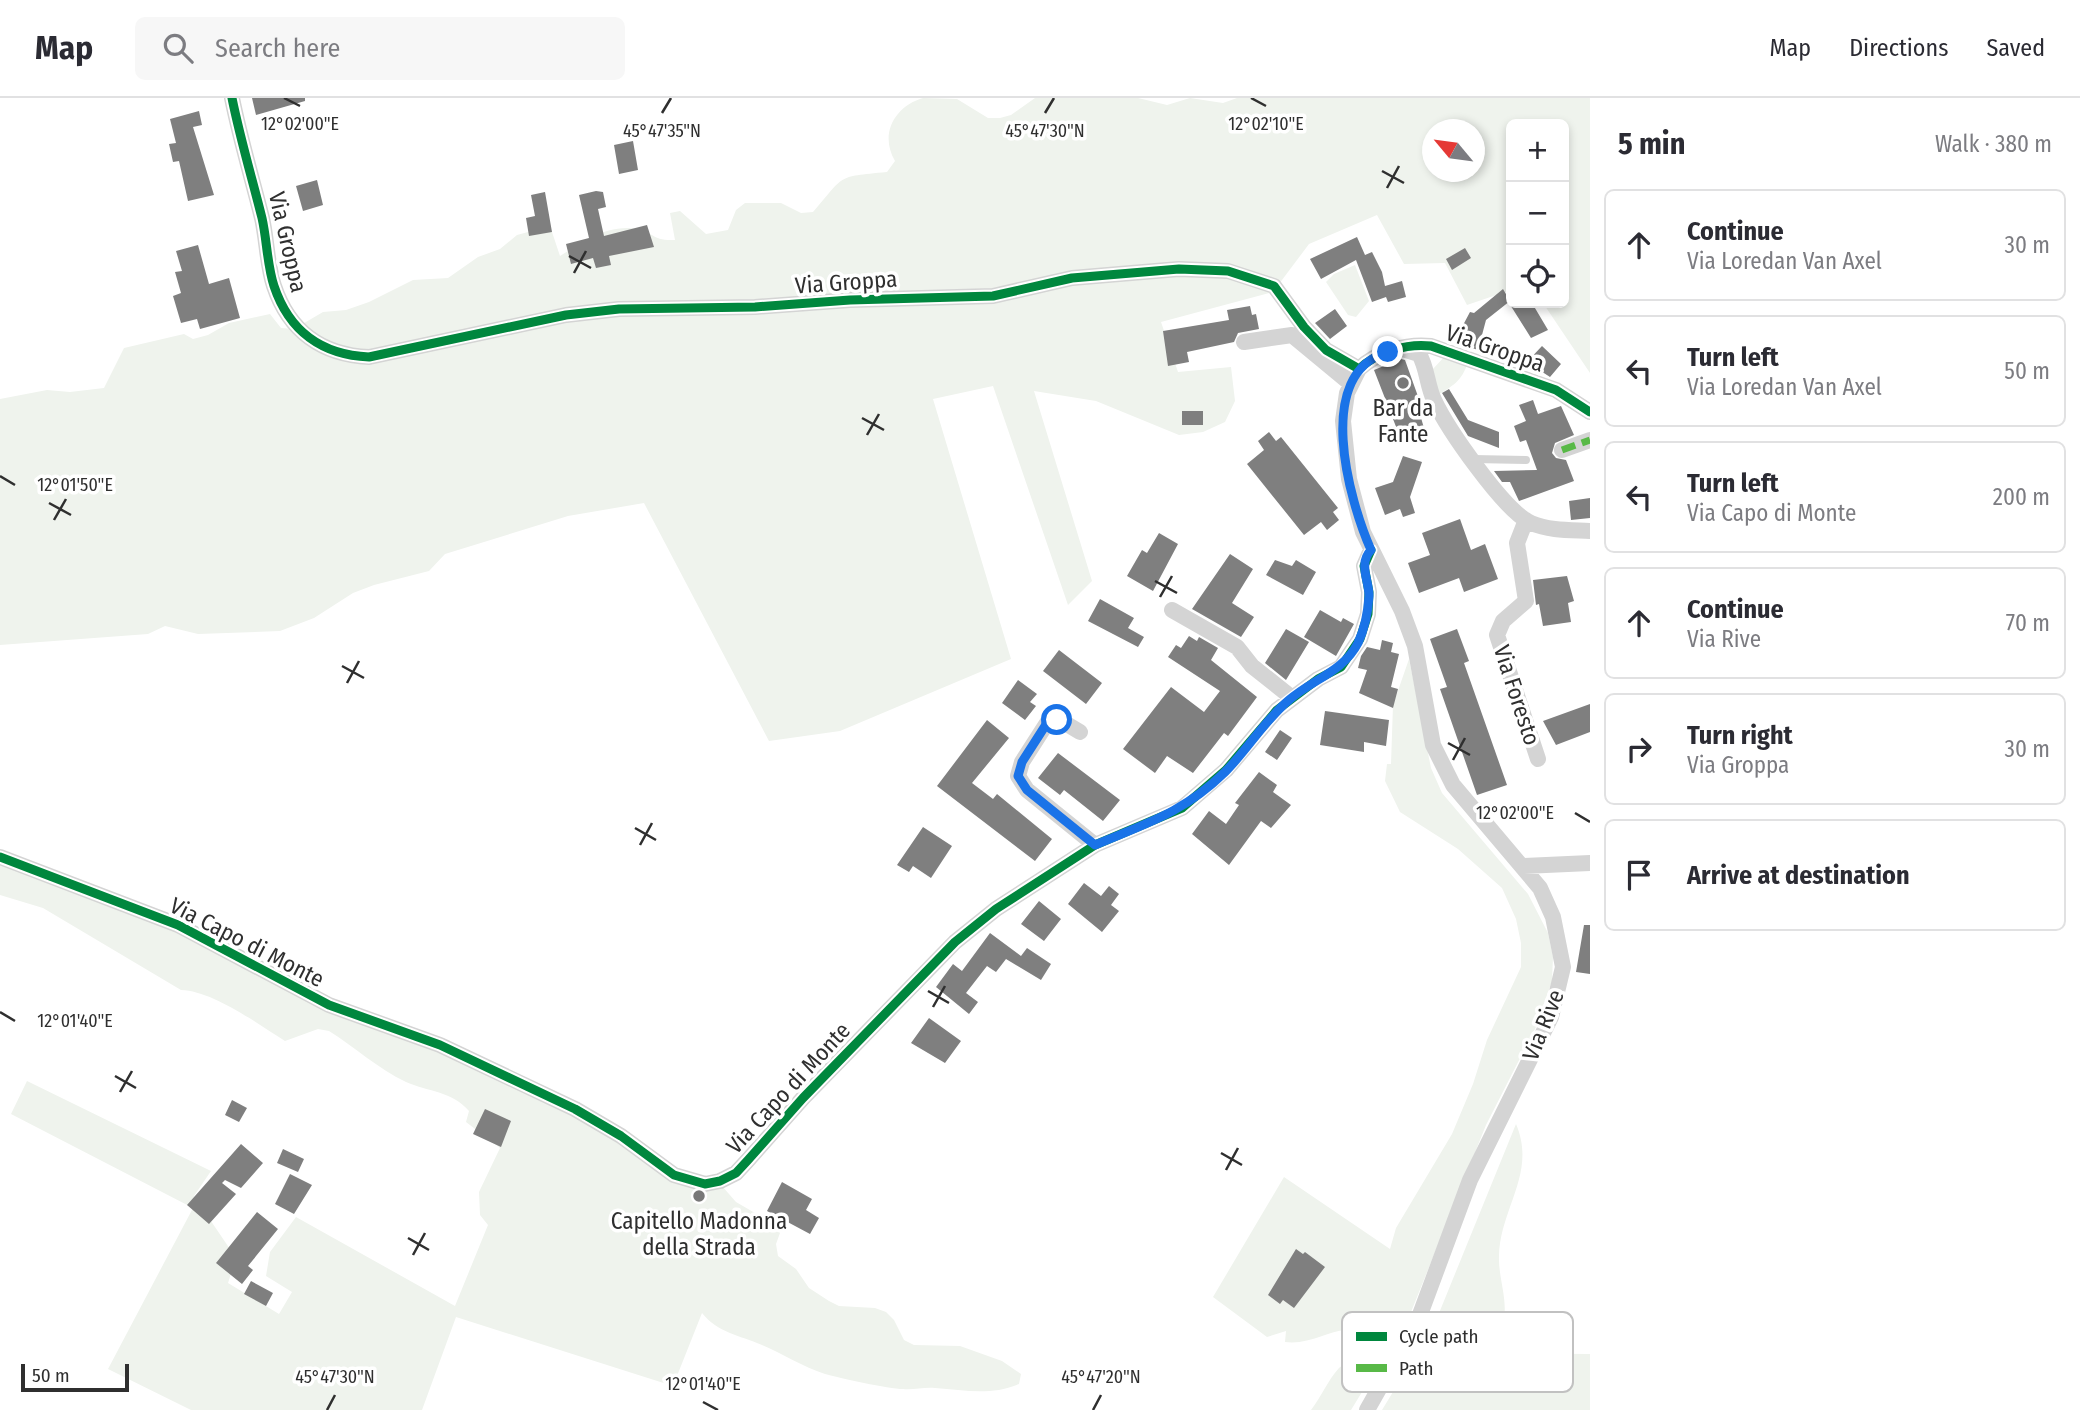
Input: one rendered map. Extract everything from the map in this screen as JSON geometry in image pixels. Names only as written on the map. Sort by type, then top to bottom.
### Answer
[{"type":"street","name":"Via Groppa","points":[[232,98],[267,237],[273,284],[287,316],[306,337],[327,350],[348,356],[397,352],[510,325],[619,309],[755,307],[993,296],[1072,278],[1179,269],[1228,271],[1274,286],[1304,327],[1326,351],[1359,369],[1373,358],[1424,345],[1446,350],[1556,390],[1590,412]]},
{"type":"street","points":[[1244,342],[1292,335],[1350,383]]},
{"type":"street","points":[[1404,349],[1419,354],[1435,403],[1506,501],[1526,520],[1546,528],[1590,531]]},
{"type":"street","points":[[1425,377],[1432,359],[1446,350]]},
{"type":"street","name":"Via Rive","points":[[1359,369],[1350,383],[1343,421],[1346,461],[1358,516],[1371,550],[1402,611],[1415,646],[1433,745],[1453,785],[1540,888],[1553,917],[1563,967],[1559,995],[1540,1040],[1470,1180],[1421,1312]]},
{"type":"street","points":[[1562,450],[1590,440]]},
{"type":"street","name":"Via Foresto","points":[[1526,520],[1517,543],[1526,601],[1503,621],[1497,635],[1538,759]]},
{"type":"street","name":"Via Capo di Monte","points":[[0,856],[178,925],[330,1005],[440,1045],[575,1109],[621,1136],[674,1175],[705,1184],[720,1181],[736,1173],[803,1098],[956,942],[996,909],[1095,845],[1182,808],[1226,770],[1264,724],[1291,697],[1341,667],[1352,653],[1368,614],[1369,592],[1364,566],[1371,550]]},
{"type":"street","points":[[1172,610],[1237,647],[1252,666],[1291,697]]},
{"type":"street","points":[[1080,732],[1065,723],[1047,723],[1022,762],[1018,776],[1027,790],[1095,845]]},
{"type":"street","points":[[1524,866],[1590,863]]},
{"type":"street","name":"Via Rive","points":[[1367,1410],[1377,1392]]},
{"type":"lane","points":[[1473,459],[1526,460]]},
{"type":"shaded area","points":[[923,98],[957,99],[988,118],[1000,118],[1011,115],[1035,98],[1138,98],[1167,105],[1190,98],[1223,103],[1237,98],[1590,98],[1590,373],[1546,308],[1569,308],[1569,119],[1506,119],[1506,292],[1467,305],[1445,263],[1404,264],[1377,215],[1309,244],[1273,292],[1161,322],[1178,372],[1231,367],[1235,401],[1225,422],[1203,432],[1179,435],[1096,401],[1034,391],[1092,581],[1068,605],[993,386],[933,399],[1011,659],[840,731],[769,741],[644,503],[568,516],[445,554],[429,571],[353,593],[314,618],[280,631],[198,634],[165,626],[148,634],[0,645],[0,399],[47,390],[70,392],[104,388],[124,348],[184,334],[193,339],[208,335],[229,323],[270,314],[281,328],[294,329],[323,312],[346,310],[369,302],[413,280],[448,278],[478,257],[500,249],[517,235],[550,226],[560,256],[597,235],[616,229],[638,229],[657,238],[675,240],[670,213],[680,211],[706,234],[728,230],[736,210],[745,203],[781,203],[801,213],[813,212],[842,180],[858,175],[887,172],[895,161],[890,151],[889,131],[892,122],[905,107]]},
{"type":"shaded area","points":[[1355,265],[1369,301],[1356,317],[1348,315],[1326,282],[1334,274]]},
{"type":"shaded area","points":[[1446,355],[1468,362],[1456,382],[1436,396],[1432,370]]},
{"type":"shaded area","points":[[1409,659],[1431,768],[1442,793],[1528,894],[1548,933],[1553,957],[1552,981],[1536,1027],[1486,1125],[1411,1312],[1342,1312],[1342,1330],[1310,1340],[1285,1342],[1286,1331],[1267,1337],[1213,1297],[1284,1177],[1390,1249],[1396,1228],[1452,1134],[1473,1084],[1487,1040],[1521,967],[1521,943],[1516,919],[1502,888],[1458,849],[1400,812],[1385,781],[1387,764],[1391,764],[1393,705]]},
{"type":"shaded area","points":[[0,859],[147,914],[548,1097],[665,1169],[722,1186],[736,1202],[774,1224],[780,1233],[776,1244],[778,1256],[796,1269],[809,1288],[839,1306],[875,1308],[886,1312],[894,1320],[904,1340],[914,1345],[960,1346],[1002,1361],[1021,1374],[1019,1384],[998,1390],[977,1391],[896,1389],[852,1381],[817,1371],[729,1333],[702,1313],[673,1386],[456,1317],[422,1410],[191,1410],[108,1369],[193,1208],[11,1114],[27,1081],[211,1171],[194,1196],[236,1258],[228,1283],[279,1314],[292,1292],[266,1276],[270,1252],[296,1217],[455,1306],[488,1225],[480,1215],[479,1192],[500,1148],[466,1122],[469,1111],[455,1099],[396,1077],[329,1031],[318,1029],[285,1041],[221,1002],[181,990],[43,908],[0,895]]},
{"type":"shaded area","points":[[1516,1124],[1521,1142],[1520,1175],[1505,1222],[1499,1256],[1505,1312],[1439,1312]]},
{"type":"shaded area","points":[[1573,1354],[1590,1354],[1590,1410],[1382,1410],[1393,1392],[1573,1392]]},
{"type":"shaded area","points":[[1342,1366],[1342,1392],[1362,1392],[1351,1410],[1311,1410],[1331,1378]]},
{"type":"building","points":[[252,98],[305,98],[305,101],[256,115]]},
{"type":"building","points":[[199,111],[202,125],[193,127],[214,195],[188,201],[179,161],[173,162],[169,144],[176,143],[170,119]]},
{"type":"building","points":[[633,141],[638,170],[619,174],[614,145]]},
{"type":"building","points":[[317,180],[323,205],[303,211],[296,186]]},
{"type":"building","points":[[545,192],[552,232],[529,236],[526,218],[535,216],[531,195]]},
{"type":"building","points":[[603,192],[606,207],[598,209],[604,236],[647,225],[654,247],[609,256],[611,265],[596,268],[593,258],[571,264],[566,244],[589,238],[579,195]]},
{"type":"building","points":[[1357,237],[1365,255],[1372,252],[1382,272],[1385,286],[1402,281],[1406,297],[1388,302],[1386,297],[1372,302],[1356,260],[1321,279],[1310,259]]},
{"type":"building","points":[[198,245],[209,284],[229,278],[240,318],[200,329],[197,319],[181,323],[173,296],[181,293],[175,272],[182,271],[176,251]]},
{"type":"building","points":[[1465,248],[1471,258],[1452,270],[1446,259]]},
{"type":"building","points":[[1503,289],[1506,304],[1486,320],[1478,350],[1454,342],[1470,312],[1474,313]]},
{"type":"building","points":[[1250,306],[1252,315],[1256,314],[1259,329],[1238,333],[1234,342],[1187,352],[1189,362],[1168,366],[1163,331],[1229,320],[1227,310]]},
{"type":"building","points":[[1512,308],[1535,308],[1548,330],[1531,338]]},
{"type":"building","points":[[1335,309],[1347,326],[1330,339],[1315,323]]},
{"type":"building","points":[[1542,346],[1561,364],[1550,377],[1527,362]]},
{"type":"building","points":[[1401,359],[1405,360],[1420,402],[1417,404],[1426,435],[1410,437],[1411,433],[1400,437],[1374,370]]},
{"type":"building","points":[[1449,389],[1468,420],[1499,432],[1499,448],[1468,436],[1442,393]]},
{"type":"building","points":[[1533,400],[1538,414],[1561,406],[1574,435],[1555,443],[1552,453],[1556,458],[1566,460],[1574,481],[1519,501],[1510,482],[1502,482],[1494,471],[1537,470],[1526,440],[1520,442],[1514,426],[1526,421],[1519,405]]},
{"type":"building","points":[[1182,411],[1203,411],[1203,425],[1182,425]]},
{"type":"building","points":[[1269,432],[1276,441],[1281,437],[1338,508],[1333,512],[1339,520],[1327,530],[1321,522],[1304,535],[1247,464],[1264,450],[1258,441]]},
{"type":"building","points":[[1403,456],[1422,462],[1410,497],[1415,513],[1403,517],[1400,509],[1385,515],[1375,488],[1393,482]]},
{"type":"building","points":[[1590,498],[1590,518],[1571,520],[1569,501]]},
{"type":"building","points":[[1460,519],[1471,550],[1485,544],[1498,579],[1464,592],[1459,578],[1419,593],[1408,563],[1430,555],[1422,533]]},
{"type":"building","points":[[1159,533],[1178,544],[1153,591],[1127,576],[1142,550],[1147,553]]},
{"type":"building","points":[[1230,554],[1253,569],[1232,603],[1254,617],[1241,637],[1192,609]]},
{"type":"building","points":[[1275,560],[1292,566],[1296,560],[1316,572],[1303,595],[1266,575]]},
{"type":"building","points":[[1567,576],[1574,601],[1568,603],[1571,622],[1543,626],[1539,604],[1536,605],[1533,580]]},
{"type":"building","points":[[1100,599],[1134,618],[1128,628],[1144,637],[1138,647],[1088,621]]},
{"type":"building","points":[[1320,610],[1341,622],[1343,618],[1354,624],[1336,656],[1304,637]]},
{"type":"building","points":[[1286,629],[1309,642],[1286,680],[1265,663]]},
{"type":"building","points":[[1457,629],[1469,661],[1464,663],[1507,785],[1477,795],[1440,689],[1447,687],[1430,639]]},
{"type":"building","points":[[1189,636],[1197,641],[1199,637],[1218,648],[1211,660],[1257,697],[1228,736],[1224,733],[1193,773],[1167,756],[1155,773],[1123,749],[1171,687],[1204,712],[1220,691],[1168,657],[1176,645],[1181,648]]},
{"type":"building","points":[[1382,640],[1393,643],[1391,652],[1399,654],[1391,687],[1398,689],[1393,708],[1359,693],[1367,670],[1358,668],[1361,656],[1367,647],[1380,650]]},
{"type":"building","points":[[1059,650],[1102,683],[1086,704],[1043,671]]},
{"type":"building","points":[[1018,680],[1037,694],[1030,702],[1036,706],[1025,720],[1002,703]]},
{"type":"building","points":[[1590,704],[1590,732],[1556,745],[1543,721]]},
{"type":"building","points":[[1325,711],[1389,720],[1386,746],[1364,742],[1364,752],[1320,745]]},
{"type":"building","points":[[987,720],[1009,738],[972,783],[993,799],[997,794],[1052,839],[1035,861],[937,786]]},
{"type":"building","points":[[1280,730],[1292,738],[1277,760],[1265,752]]},
{"type":"building","points":[[1058,753],[1120,800],[1103,821],[1064,790],[1060,795],[1038,778]]},
{"type":"building","points":[[1259,772],[1277,785],[1273,792],[1291,805],[1271,828],[1261,821],[1229,865],[1192,834],[1209,811],[1226,824],[1239,805],[1235,803]]},
{"type":"building","points":[[923,827],[952,846],[931,878],[913,866],[909,872],[897,865]]},
{"type":"building","points":[[1084,883],[1101,896],[1109,886],[1119,894],[1111,905],[1119,911],[1102,932],[1068,904]]},
{"type":"building","points":[[1039,901],[1061,919],[1044,941],[1021,924]]},
{"type":"building","points":[[1584,925],[1590,925],[1590,974],[1576,972]]},
{"type":"building","points":[[990,933],[1021,956],[1027,948],[1051,964],[1041,980],[1006,959],[996,972],[987,966],[966,993],[978,1002],[969,1014],[936,987],[953,964],[962,971]]},
{"type":"building","points":[[929,1018],[961,1041],[945,1063],[911,1043]]},
{"type":"building","points":[[232,1100],[247,1108],[239,1122],[225,1115]]},
{"type":"building","points":[[485,1109],[511,1121],[501,1147],[473,1134]]},
{"type":"building","points":[[241,1144],[263,1163],[241,1188],[225,1180],[222,1183],[236,1194],[209,1224],[187,1205]]},
{"type":"building","points":[[283,1149],[304,1159],[298,1172],[277,1163]]},
{"type":"building","points":[[290,1174],[312,1185],[294,1214],[275,1204]]},
{"type":"building","points":[[782,1182],[812,1199],[806,1210],[819,1218],[810,1234],[767,1211]]},
{"type":"building","points":[[257,1212],[278,1229],[248,1266],[253,1270],[242,1284],[216,1263]]},
{"type":"building","points":[[1296,1249],[1303,1254],[1305,1252],[1325,1267],[1294,1308],[1283,1300],[1280,1304],[1268,1295]]},
{"type":"building","points":[[251,1281],[273,1293],[266,1306],[244,1294]]},
{"type":"marked path","points":[[1562,450],[1590,440]]},
{"type":"cycle path","points":[[232,98],[262,218],[272,278],[280,302],[298,328],[310,338],[322,346],[352,355],[369,357],[566,315],[619,309],[755,307],[850,300],[993,296],[1072,278],[1179,269],[1228,271],[1274,286],[1304,327],[1326,350],[1359,369],[1374,358],[1393,350],[1431,346],[1556,390],[1590,412]]},
{"type":"cycle path","points":[[0,857],[178,925],[329,1005],[440,1045],[575,1109],[621,1136],[674,1175],[705,1184],[720,1181],[736,1173],[803,1098],[955,942],[996,909],[1095,845],[1182,808],[1226,770],[1277,710],[1318,679],[1341,667],[1360,639],[1368,614],[1369,592],[1364,566],[1371,550]]},
{"type":"place","name":"Bar da Fante","points":[[1403,383]]},
{"type":"place","name":"Capitello Madonna della Strada","points":[[699,1196]]},
{"type":"route","points":[[1057,720],[1047,723],[1022,762],[1018,776],[1027,790],[1095,845],[1182,808],[1226,770],[1264,724],[1291,697],[1341,667],[1360,639],[1368,614],[1369,592],[1364,566],[1366,556],[1371,550],[1358,516],[1346,461],[1343,421],[1347,393],[1359,369],[1373,358],[1388,352]]}]
